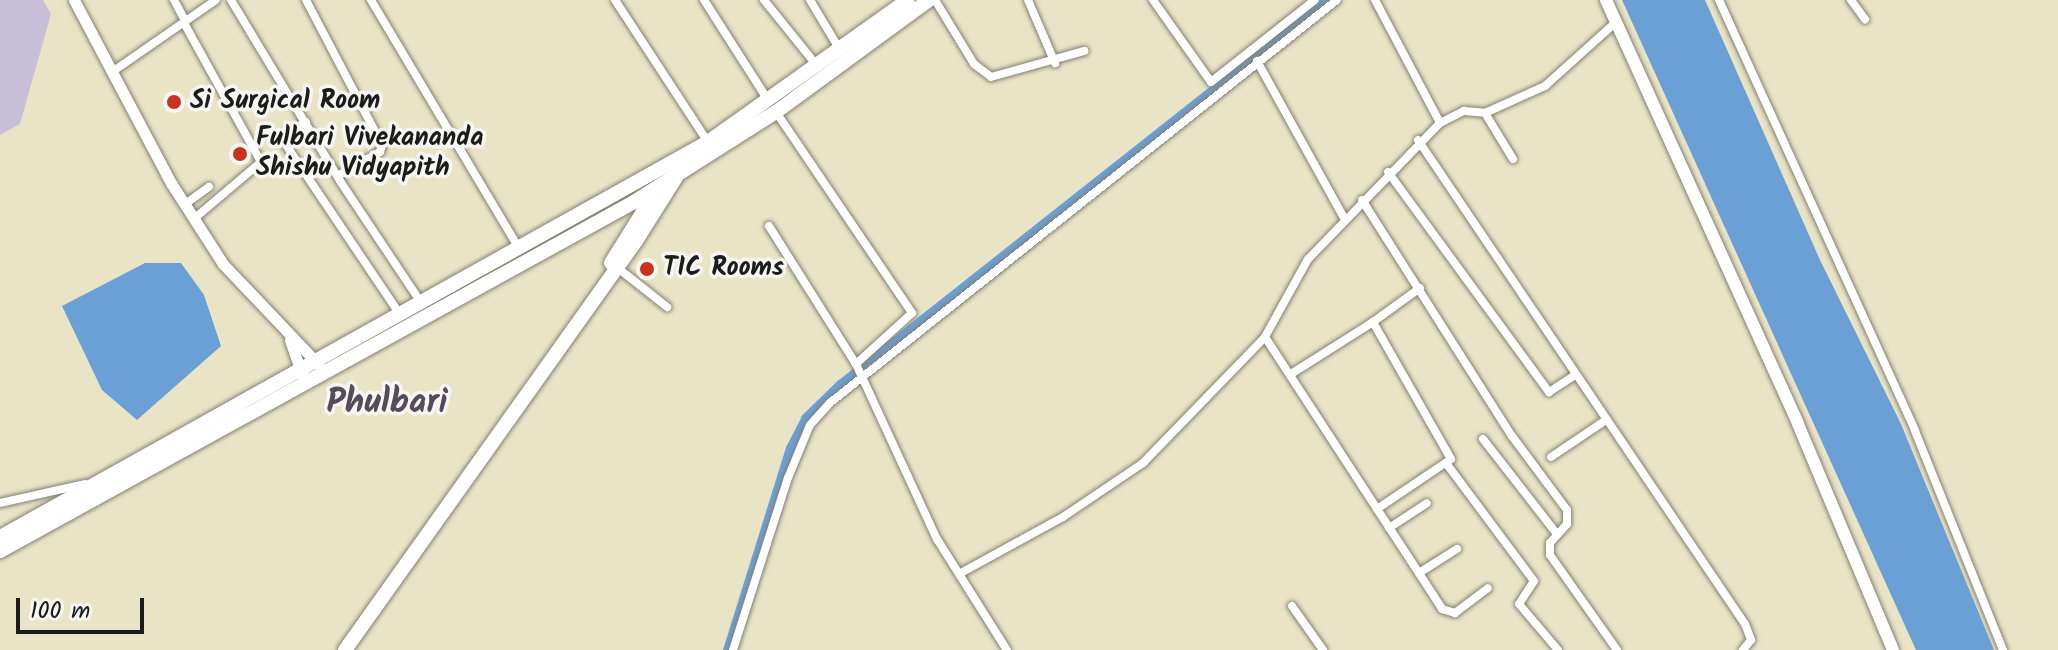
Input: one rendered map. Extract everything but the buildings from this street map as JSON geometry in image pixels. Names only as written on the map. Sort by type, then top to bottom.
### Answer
[{"type":"highway","points":[[611,269],[658,187],[684,156],[773,108],[818,67],[908,0]]},
{"type":"highway","points":[[321,368],[401,317],[672,171],[773,108],[932,0]]},
{"type":"highway","points":[[345,650],[611,269],[672,171]]},
{"type":"highway","points":[[0,537],[100,481],[304,377],[658,187]]},
{"type":"highway","points":[[609,215],[626,239]]},
{"type":"highway","points":[[0,551],[304,377]]},
{"type":"main road","points":[[74,0],[184,205],[239,286],[321,368]]},
{"type":"main road","points":[[1606,0],[1798,424],[1893,650]]},
{"type":"main road","points":[[290,340],[304,377]]},
{"type":"street","points":[[174,0],[261,162],[195,218]]},
{"type":"street","points":[[112,72],[216,0]]},
{"type":"street","points":[[231,0],[337,176],[423,305]]},
{"type":"street","points":[[306,0],[381,140],[380,152],[337,176]]},
{"type":"street","points":[[371,0],[520,251]]},
{"type":"street","points":[[615,0],[708,142]]},
{"type":"street","points":[[704,0],[912,313],[856,364]]},
{"type":"street","points":[[764,0],[818,67]]},
{"type":"street","points":[[810,0],[841,50]]},
{"type":"street","points":[[932,0],[981,72],[991,77],[1055,63],[1084,51]]},
{"type":"street","points":[[1028,0],[1055,63]]},
{"type":"street","points":[[1153,0],[1211,82],[1315,0]]},
{"type":"street","points":[[733,650],[810,425],[861,376],[1337,0]]},
{"type":"street","points":[[1375,0],[1440,123]]},
{"type":"street","points":[[1719,0],[1915,431],[2003,650]]},
{"type":"street","points":[[1851,0],[1865,19]]},
{"type":"street","points":[[959,574],[1063,517],[1143,463],[1265,337],[1299,271],[1418,140],[1440,123],[1464,111],[1485,113],[1545,86],[1616,22]]},
{"type":"street","points":[[1257,61],[1344,218]]},
{"type":"street","points":[[1485,113],[1513,159]]},
{"type":"street","points":[[306,122],[285,136],[284,142],[401,317]]},
{"type":"street","points":[[1418,140],[1745,624],[1751,640],[1743,650]]},
{"type":"street","points":[[1388,172],[1549,392],[1575,375]]},
{"type":"street","points":[[184,205],[209,187]]},
{"type":"street","points":[[1362,200],[1512,436],[1567,510],[1567,524],[1550,543],[1550,555],[1617,650]]},
{"type":"street","points":[[769,226],[856,364],[937,539],[1007,650]]},
{"type":"street","points":[[611,269],[667,307]]},
{"type":"street","points":[[1291,374],[1420,288]]},
{"type":"street","points":[[1373,322],[1452,453],[1446,463],[1377,509]]},
{"type":"street","points":[[1265,337],[1389,528],[1450,615],[1488,588]]},
{"type":"street","points":[[1551,457],[1606,420]]},
{"type":"street","points":[[1483,439],[1557,534]]},
{"type":"street","points":[[1446,463],[1534,581],[1519,604],[1558,650]]},
{"type":"street","points":[[0,503],[100,481]]},
{"type":"street","points":[[1389,528],[1427,503]]},
{"type":"street","points":[[1419,573],[1457,549]]},
{"type":"street","points":[[1292,606],[1323,650]]},
{"type":"shaded area","points":[[0,0],[43,0],[51,14],[20,124],[0,135]]},
{"type":"water","points":[[1622,0],[1705,0],[1820,260],[1901,424],[1994,650],[1916,650]]},
{"type":"water","points":[[145,263],[181,263],[204,295],[221,346],[137,420],[102,390],[62,306]]},
{"type":"waterway","points":[[727,650],[790,448],[805,418],[840,384],[1326,0]]},
{"type":"place","name":"Si Surgical Room","points":[[174,102]]},
{"type":"place","name":"Fulbari Vivekananda Shishu Vidyapith","points":[[240,154]]},
{"type":"place","name":"TIC Rooms","points":[[647,269]]},
{"type":"district","name":"Phulbari","points":[[387,404]]}]
